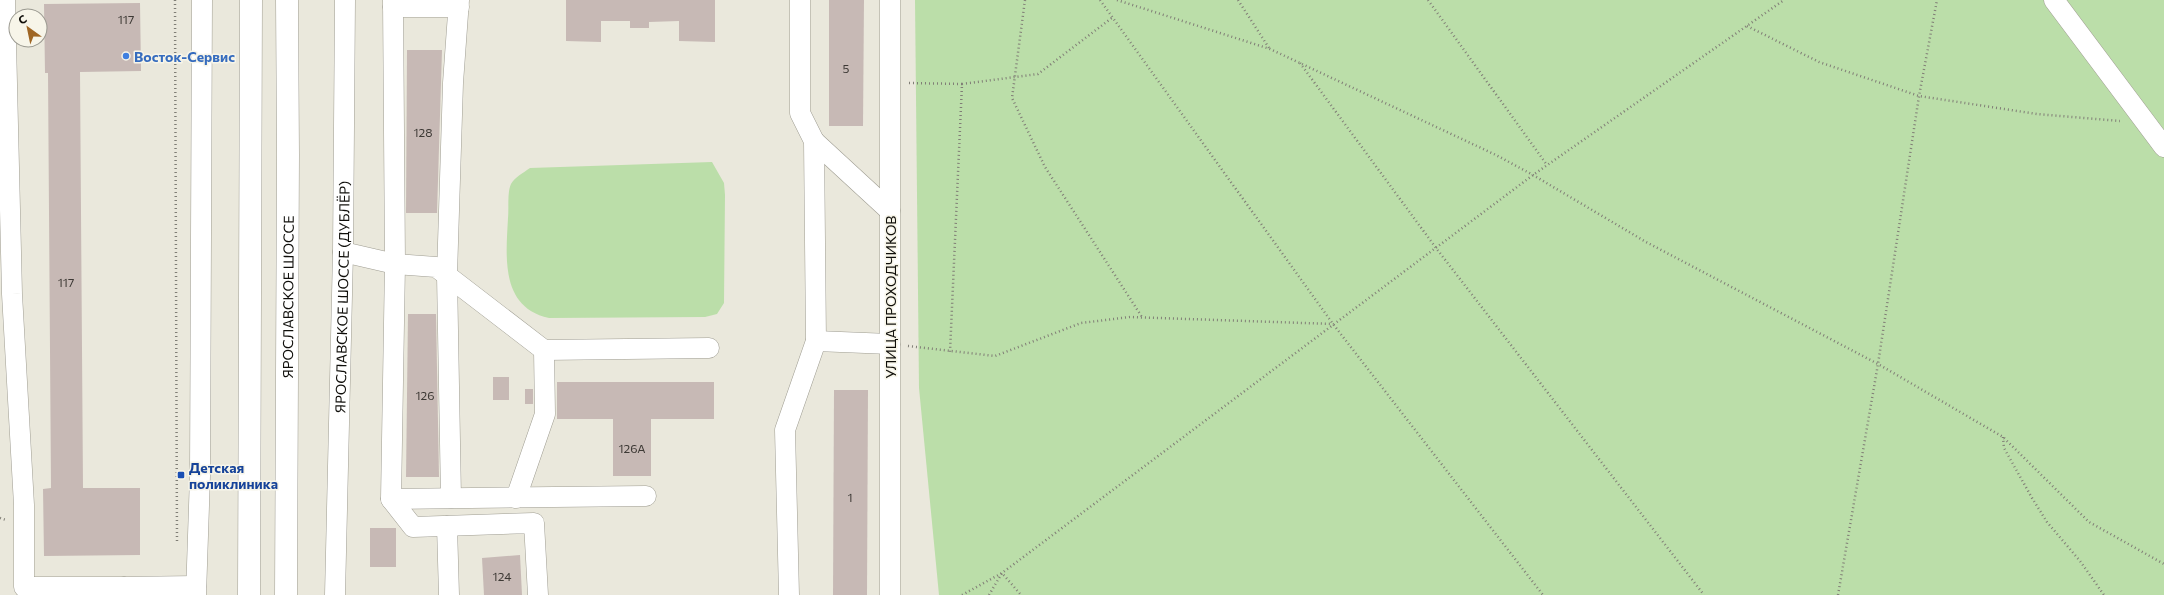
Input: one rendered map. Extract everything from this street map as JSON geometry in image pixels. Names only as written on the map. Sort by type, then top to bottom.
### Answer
[{"type":"main road","points":[[249,595],[252,154],[251,0]]},
{"type":"main road","name":"ЯРОСЛАВСКОЕ ШОССЕ","points":[[286,595],[288,154],[287,0]]},
{"type":"street","points":[[5,0],[12,294],[24,505],[24,587],[124,591],[196,590],[200,468],[202,0]]},
{"type":"street","name":"ЯРОСЛАВСКОЕ ШОССЕ (ДУБЛЁР)","points":[[335,595],[343,252],[345,0]]},
{"type":"street","points":[[800,0],[800,113],[814,141],[890,211]]},
{"type":"street","name":"УЛИЦА ПРОХОДЧИКОВ","points":[[890,0],[890,595]]},
{"type":"street","points":[[2054,0],[2164,147]]},
{"type":"street","points":[[451,498],[447,275],[453,83],[459,4],[393,4],[395,264],[391,499],[413,527],[534,523],[538,595]]},
{"type":"street","points":[[789,595],[785,430],[816,341],[814,141]]},
{"type":"street","points":[[343,252],[395,264],[436,267],[544,350],[709,348]]},
{"type":"street","points":[[816,341],[890,344]]},
{"type":"street","points":[[516,498],[545,414],[544,350]]},
{"type":"street","points":[[391,499],[646,496]]},
{"type":"street","points":[[447,526],[449,595]]},
{"type":"path","points":[[175,0],[177,547]]},
{"type":"path","points":[[1025,0],[1012,98],[1045,167],[1143,318]]},
{"type":"path","points":[[1100,0],[1334,324],[1542,595]]},
{"type":"path","points":[[1117,0],[1270,49],[1496,155],[1533,175],[1646,242],[1878,364],[2003,437],[2089,522],[2164,564]]},
{"type":"path","points":[[1238,0],[1270,49]]},
{"type":"path","points":[[1428,0],[1547,165]]},
{"type":"path","points":[[962,595],[1002,573],[1533,175],[1784,0]]},
{"type":"path","points":[[1838,595],[1878,364],[1919,96],[1937,0]]},
{"type":"path","points":[[890,82],[962,84],[1038,74],[1113,17]]},
{"type":"path","points":[[1747,26],[1819,62],[1919,96],[2037,114],[2146,123]]},
{"type":"path","points":[[1300,63],[1436,248],[1704,595]]},
{"type":"path","points":[[950,352],[962,84]]},
{"type":"path","points":[[890,344],[995,356],[1081,322],[1130,317],[1334,324]]},
{"type":"path","points":[[2003,437],[2004,448],[2032,498],[2048,522],[2080,561],[2104,595]]},
{"type":"path","points":[[989,595],[1002,573]]},
{"type":"path","points":[[1002,573],[1021,595]]},
{"type":"green space","points":[[915,0],[2164,0],[2164,595],[939,595],[919,388]]},
{"type":"green space","points":[[712,162],[724,183],[725,195],[724,303],[717,314],[705,317],[549,318],[533,312],[522,303],[514,292],[509,278],[507,264],[509,191],[511,184],[519,175],[530,168]]},
{"type":"building","points":[[566,0],[715,0],[715,42],[679,41],[679,21],[649,22],[649,28],[630,28],[630,21],[601,21],[601,42],[566,41]]},
{"type":"building","points":[[829,0],[864,0],[863,126],[829,126]]},
{"type":"building","points":[[140,3],[141,71],[80,72],[83,488],[140,488],[140,555],[44,556],[43,489],[51,488],[48,73],[45,73],[45,48],[48,48],[48,8],[44,8],[44,4]]},
{"type":"building","points":[[407,50],[442,50],[437,213],[406,213]]},
{"type":"building","points":[[408,314],[436,314],[439,477],[406,477]]},
{"type":"building","points":[[493,377],[509,377],[509,400],[493,400]]},
{"type":"building","points":[[557,382],[714,382],[714,419],[651,419],[651,476],[613,476],[613,419],[557,419]]},
{"type":"building","points":[[525,389],[533,389],[533,404],[525,404]]},
{"type":"building","points":[[834,390],[868,390],[867,595],[833,595]]},
{"type":"building","points":[[370,528],[396,528],[396,567],[370,567]]},
{"type":"building","points":[[520,555],[522,595],[484,595],[482,558]]},
{"type":"place","name":"Восток-Сервис","points":[[126,56]]},
{"type":"place","name":"Детская поликлиника","points":[[181,475]]}]
